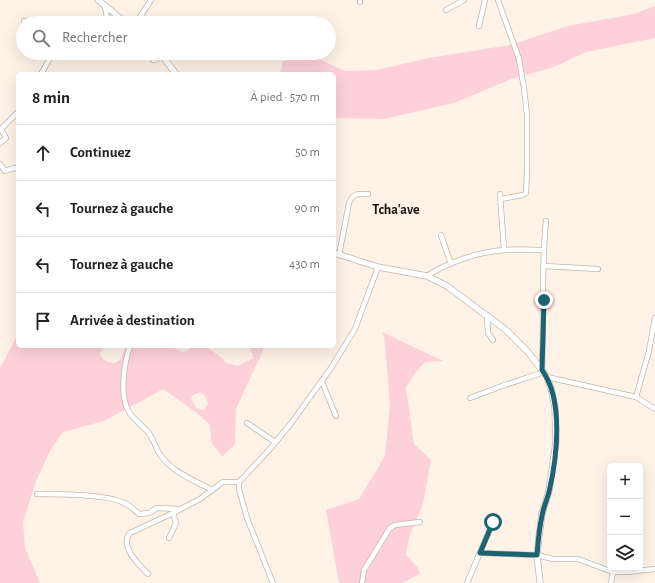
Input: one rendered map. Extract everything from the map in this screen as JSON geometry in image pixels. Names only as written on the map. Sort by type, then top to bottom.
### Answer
[{"type":"street","points":[[98,0],[117,16]]},
{"type":"street","points":[[141,16],[151,0]]},
{"type":"street","points":[[446,10],[464,0]]},
{"type":"street","points":[[479,26],[485,0]]},
{"type":"street","points":[[498,0],[519,59],[527,115],[526,193],[523,195],[500,197],[504,250]]},
{"type":"street","points":[[105,7],[107,16]]},
{"type":"street","points":[[43,72],[49,60]]},
{"type":"street","points":[[166,60],[174,72]]},
{"type":"street","points":[[0,143],[6,138],[2,128],[16,114]]},
{"type":"street","points":[[0,164],[5,171],[16,168]]},
{"type":"street","points":[[368,194],[356,194],[352,196],[337,254],[378,268],[427,276],[447,286],[506,330],[519,343],[547,377],[552,392],[556,442],[549,491],[542,514],[537,555],[540,583]]},
{"type":"street","points":[[470,398],[541,373],[544,266],[543,250],[546,221]]},
{"type":"street","points":[[441,235],[451,264]]},
{"type":"street","points":[[427,276],[466,258],[504,250],[543,250]]},
{"type":"street","points":[[544,266],[598,269]]},
{"type":"street","points":[[273,583],[247,518],[239,489],[239,482],[275,442],[322,382],[355,329],[378,268]]},
{"type":"street","points":[[487,315],[488,333],[493,340]]},
{"type":"street","points":[[636,396],[654,333],[655,318]]},
{"type":"street","points":[[130,348],[125,367],[124,388],[125,401],[130,414],[148,432],[160,454],[170,466],[183,475],[212,490]]},
{"type":"street","points":[[547,377],[636,396],[655,409]]},
{"type":"street","points":[[322,382],[336,416]]},
{"type":"street","points":[[247,423],[275,442]]},
{"type":"street","points":[[148,574],[136,561],[127,546],[127,536],[130,533],[173,514],[200,499],[223,482],[239,482]]},
{"type":"street","points":[[37,494],[100,497],[122,502],[139,514],[149,513],[157,508],[180,509]]},
{"type":"street","points":[[169,538],[176,523],[173,514]]},
{"type":"street","points":[[362,583],[364,570],[390,528],[395,525],[420,522]]},
{"type":"street","points":[[467,583],[493,522]]},
{"type":"street","points":[[480,553],[537,555],[553,559],[578,559],[613,572],[655,569]]},
{"type":"street","points":[[611,583],[613,572]]},
{"type":"shaded area","points":[[655,6],[655,38],[586,52],[554,67],[511,79],[454,103],[384,119],[336,118],[336,72],[280,72],[283,61],[289,60],[321,60],[345,71],[377,70],[429,58],[510,45],[568,26],[634,14]]},
{"type":"shaded area","points":[[382,332],[443,361],[425,362],[415,373],[406,387],[414,444],[431,460],[423,504],[409,537],[406,555],[418,568],[420,574],[402,583],[339,583],[326,510],[359,499],[385,456],[390,404],[384,336]]},
{"type":"shaded area","points":[[16,338],[16,348],[103,348],[100,354],[102,358],[106,361],[114,363],[120,360],[125,348],[174,348],[182,352],[189,350],[190,348],[210,348],[226,363],[238,366],[254,358],[250,348],[264,348],[236,409],[235,444],[222,457],[211,442],[210,425],[197,413],[163,389],[104,421],[63,432],[51,449],[36,481],[23,522],[25,548],[40,583],[0,583],[0,368]],"holes":[[[200,392],[205,396],[208,403],[204,410],[196,408],[191,398],[193,395]]]},
{"type":"district","name":"Tcha'ave","points":[[396,210]]},
{"type":"route","points":[[493,522],[480,553],[537,555],[538,536],[542,514],[549,491],[556,442],[556,424],[552,392],[547,377],[542,370],[544,300]]}]
